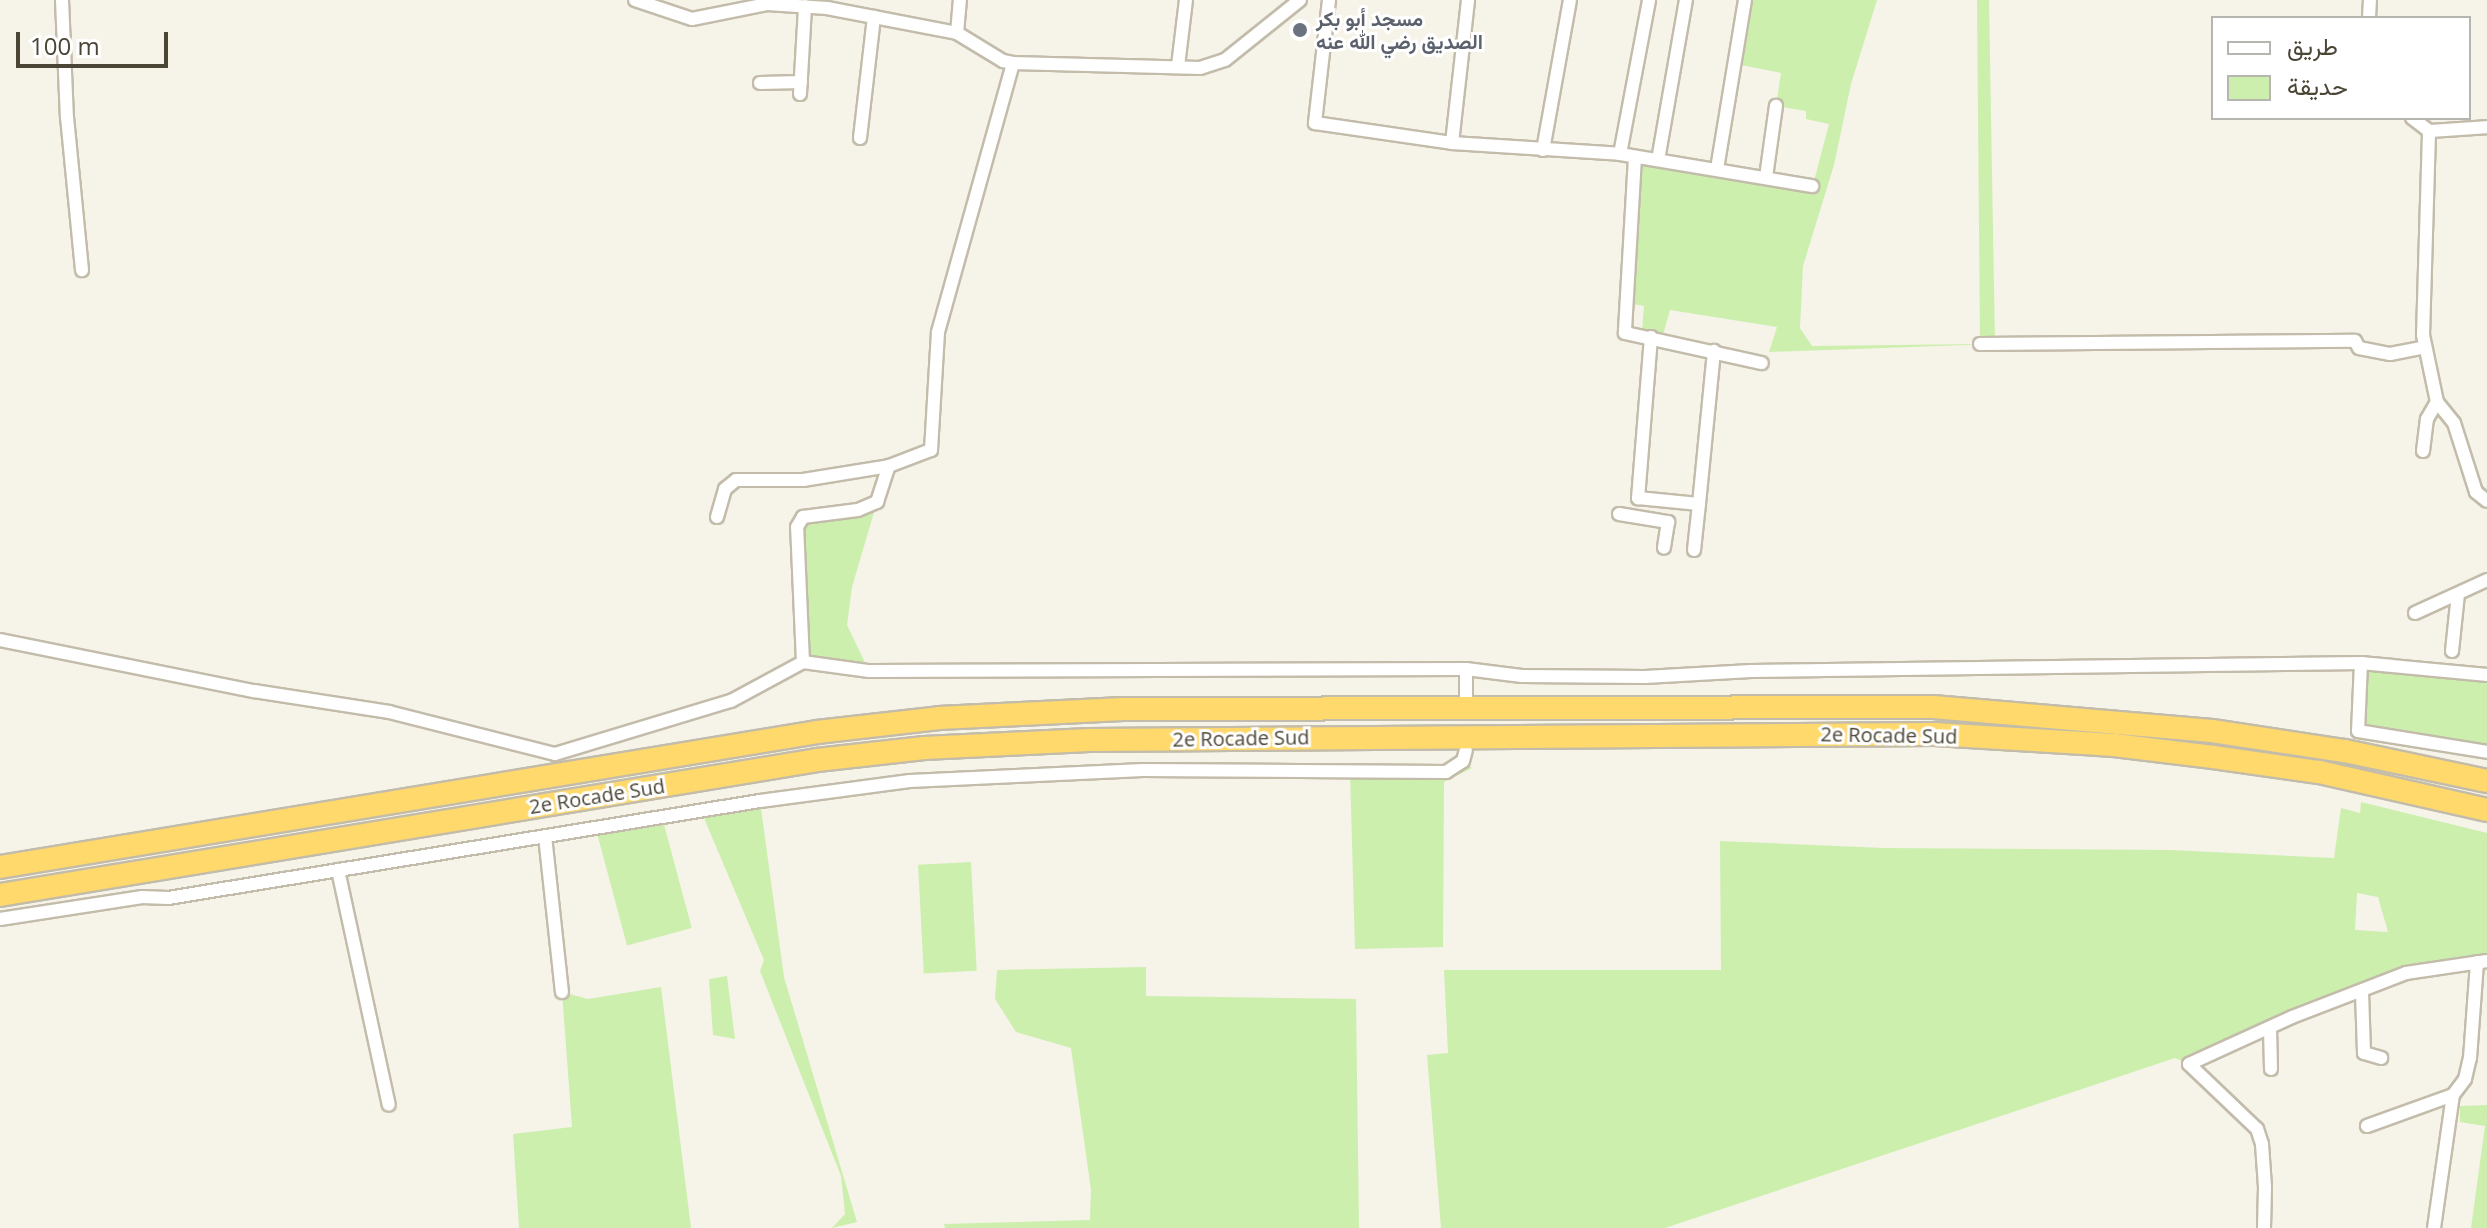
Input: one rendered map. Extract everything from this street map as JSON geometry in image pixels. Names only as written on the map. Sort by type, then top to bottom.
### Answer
[{"type":"highway","name":"2e Rocade Sud","points":[[0,867],[778,737],[939,718],[1108,709],[1933,707],[2212,731],[2345,751],[2487,781]]},
{"type":"highway","name":"2e Rocade Sud","points":[[0,895],[817,760],[924,748],[1059,741],[1935,734],[2114,745],[2213,757],[2319,772],[2487,810]]},
{"type":"street","points":[[62,0],[67,117],[82,270]]},
{"type":"street","points":[[635,0],[667,6],[692,19],[767,4],[805,6],[874,17],[957,33],[1003,61],[1013,63],[1200,68],[1225,60],[1300,0]]},
{"type":"street","points":[[957,33],[960,0]]},
{"type":"street","points":[[1178,66],[1186,0]]},
{"type":"street","points":[[1329,0],[1315,123],[1452,143],[1620,154],[1812,186]]},
{"type":"street","points":[[1452,143],[1468,0]]},
{"type":"street","points":[[1543,150],[1570,0]]},
{"type":"street","points":[[1620,154],[1649,0]]},
{"type":"street","points":[[1658,160],[1686,0]]},
{"type":"street","points":[[1717,169],[1745,0]]},
{"type":"street","points":[[760,83],[801,88],[805,6]]},
{"type":"street","points":[[860,138],[874,17]]},
{"type":"street","points":[[717,517],[725,489],[736,480],[803,480],[889,466],[931,450],[938,332],[1013,63]]},
{"type":"street","points":[[1766,177],[1776,106]]},
{"type":"street","points":[[2415,120],[2429,131],[2487,127]]},
{"type":"street","points":[[2429,131],[2425,347],[2437,402],[2454,423],[2476,492],[2487,501]]},
{"type":"street","points":[[1635,157],[1625,333],[1762,363]]},
{"type":"street","points":[[1651,337],[1638,498],[1699,504]]},
{"type":"street","points":[[1980,344],[2355,341],[2359,348],[2390,354],[2425,347]]},
{"type":"street","points":[[1694,550],[1714,351]]},
{"type":"street","points":[[2423,451],[2427,419],[2437,402]]},
{"type":"street","points":[[803,662],[797,527],[803,517],[858,510],[877,502],[889,466]]},
{"type":"street","points":[[1642,517],[1644,499]]},
{"type":"street","points":[[1619,514],[1668,522],[1664,548]]},
{"type":"street","points":[[2415,613],[2487,580]]},
{"type":"street","points":[[2452,651],[2458,594]]},
{"type":"street","points":[[0,640],[254,691],[389,712],[555,754],[731,701],[803,662],[869,671],[1466,669],[1522,676],[1645,677],[1751,671],[2361,663],[2487,675]]},
{"type":"street","points":[[2361,663],[2358,731],[2487,752]]},
{"type":"street","points":[[1466,669],[1466,696]]},
{"type":"street","points":[[0,919],[910,781],[1143,770],[1446,772],[1463,761],[1466,750]]},
{"type":"street","points":[[545,836],[562,992]]},
{"type":"street","points":[[338,870],[389,1105]]},
{"type":"street","points":[[2264,1228],[2263,1159],[2257,1129],[2189,1064],[2406,973],[2482,962],[2470,1058],[2465,1079],[2453,1095],[2434,1228]]},
{"type":"street","points":[[2362,992],[2364,1053],[2381,1058]]},
{"type":"street","points":[[2270,1028],[2271,1069]]},
{"type":"street","points":[[2367,1126],[2453,1095]]},
{"type":"green space","points":[[1745,0],[1877,0],[1851,84],[1834,165],[1803,266],[1800,328],[1812,346],[1980,344],[1977,0],[1989,0],[1995,344],[1769,352],[1777,327],[1670,310],[1663,335],[1642,331],[1644,306],[1627,303],[1635,157],[1813,185],[1829,124],[1806,119],[1806,111],[1776,106],[1781,73],[1736,64]]},
{"type":"green space","points":[[877,502],[852,587],[847,625],[869,671],[803,662],[803,517]]},
{"type":"green space","points":[[2366,668],[2487,680],[2487,748],[2370,728],[2366,723]]},
{"type":"green space","points":[[1463,761],[1472,768],[1444,782],[1443,947],[1355,949],[1350,771],[1446,772]]},
{"type":"green space","points":[[760,801],[784,977],[857,1222],[832,1228],[845,1214],[841,1176],[760,971],[764,960],[701,811]]},
{"type":"green space","points":[[2361,802],[2487,833],[2487,961],[2406,973],[2189,1064],[2175,1058],[1665,1228],[1441,1228],[1427,1055],[1448,1053],[1444,970],[1721,970],[1720,841],[1884,848],[2171,850],[2334,858],[2341,808],[2360,813]],"holes":[[[2357,893],[2378,897],[2388,932],[2355,930]]]},
{"type":"green space","points":[[662,817],[692,928],[627,945],[597,834]]},
{"type":"green space","points":[[971,862],[977,971],[924,974],[918,865]]},
{"type":"green space","points":[[1146,967],[1146,996],[1356,999],[1359,1228],[945,1228],[944,1224],[1090,1220],[1091,1190],[1071,1048],[1016,1032],[995,999],[997,970]]},
{"type":"green space","points":[[727,976],[735,1039],[713,1035],[709,979]]},
{"type":"green space","points":[[661,987],[691,1228],[519,1228],[513,1134],[572,1127],[562,992],[588,999]]},
{"type":"green space","points":[[2487,1105],[2487,1228],[2471,1228],[2485,1126],[2460,1122],[2460,1106]]},
{"type":"place","name":"مسجد أبو بكر الصديق رضي الله عنه","points":[[1300,30]]}]
